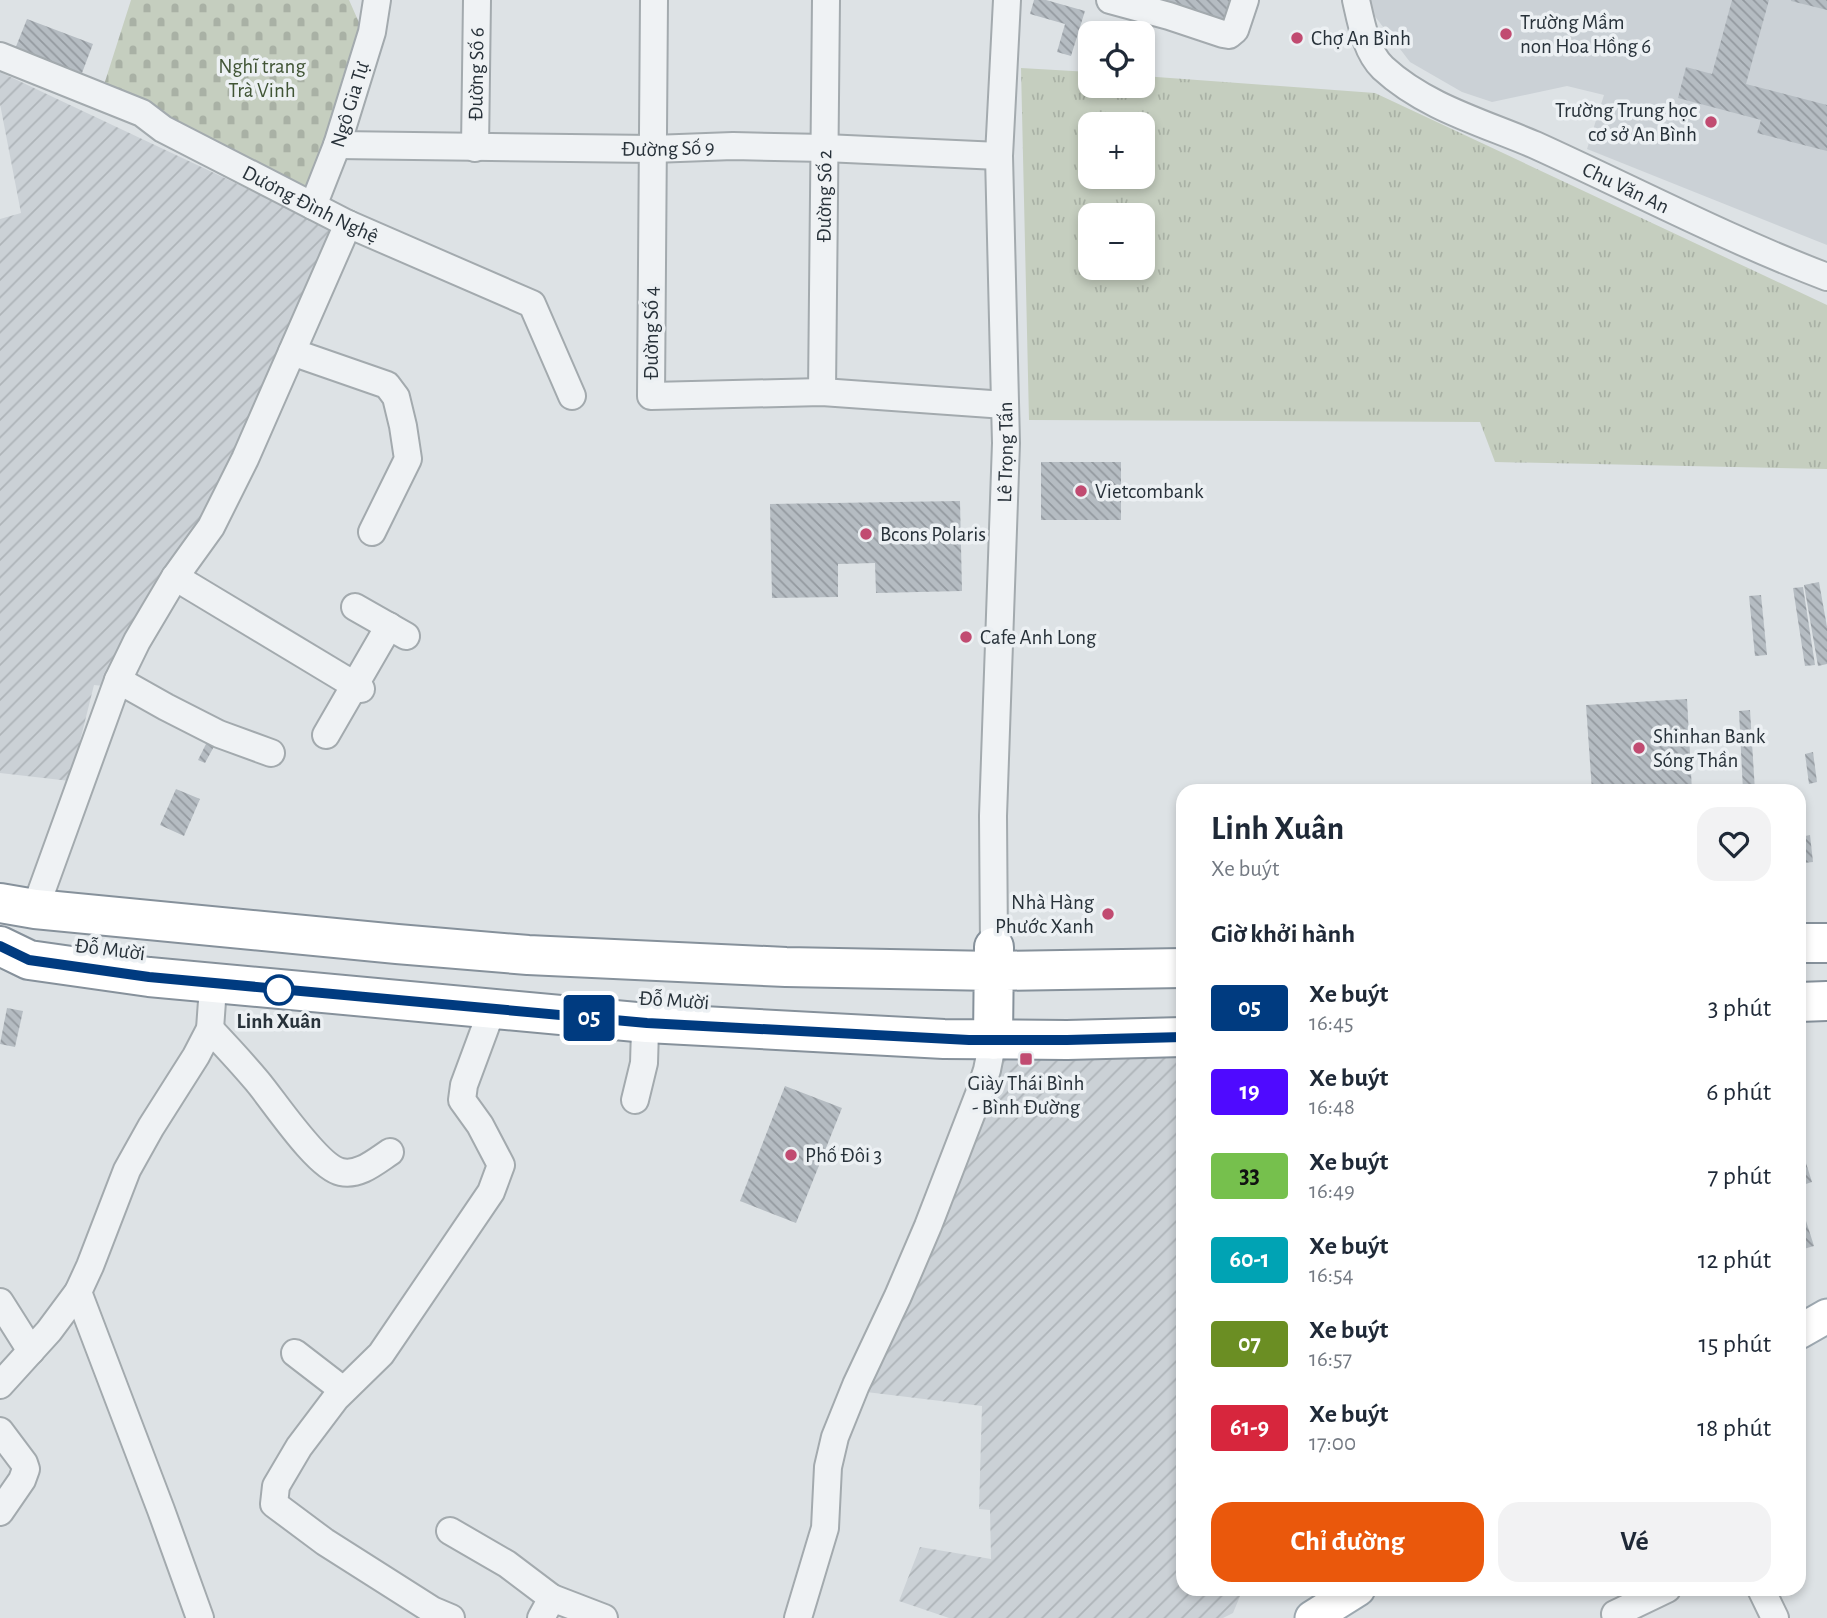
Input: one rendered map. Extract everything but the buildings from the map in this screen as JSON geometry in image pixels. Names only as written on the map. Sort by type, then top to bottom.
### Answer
[{"type":"highway","name":"Đỗ Mười","points":[[0,883],[26,900],[397,944],[528,955],[786,967],[994,959],[1176,968]]},
{"type":"highway","name":"Đỗ Mười","points":[[0,946],[36,941],[613,996],[934,1017],[994,1028],[1176,1037]]},
{"type":"highway","points":[[1806,943],[1827,943]]},
{"type":"highway","name":"Đỗ Mười","points":[[0,946],[29,960],[149,977],[647,1023],[926,1038],[994,1028],[1176,1017]]},
{"type":"highway","name":"Đỗ Mười","points":[[994,959],[1071,949],[1176,948]]},
{"type":"highway","points":[[994,959],[994,1028]]},
{"type":"highway","points":[[1806,961],[1827,961]]},
{"type":"highway","points":[[1806,1002],[1827,1000]]},
{"type":"highway","points":[[1806,1023],[1827,1022]]},
{"type":"main road","points":[[1806,1328],[1827,1316]]},
{"type":"main road","points":[[1312,1618],[1347,1596]]},
{"type":"street","name":"Ngô Gia Tự","points":[[313,205],[337,145],[372,32],[377,0]]},
{"type":"street","name":"Đường Số 6","points":[[475,148],[477,0]]},
{"type":"street","name":"Đường Số 4","points":[[654,0],[651,396],[821,392],[1005,405]]},
{"type":"street","name":"Đường Số 2","points":[[821,392],[827,0]]},
{"type":"street","name":"Lê Trọng Tấn","points":[[994,959],[993,816],[1006,443],[999,156],[1007,0]]},
{"type":"street","points":[[1110,0],[1223,34],[1235,30],[1245,0]]},
{"type":"street","name":"Chu Văn An","points":[[1356,0],[1365,38],[1380,66],[1409,90],[1780,259],[1827,277]]},
{"type":"street","name":"Dương Đình Nghệ","points":[[0,57],[142,113],[163,129],[348,224],[532,304],[572,396]]},
{"type":"street","name":"Đường Số 9","points":[[337,145],[653,149],[733,146],[999,156]]},
{"type":"street","points":[[26,900],[136,641],[211,527],[245,459],[348,224]]},
{"type":"street","points":[[292,352],[387,385],[396,397],[408,459],[372,532]]},
{"type":"street","points":[[175,578],[358,687]]},
{"type":"street","points":[[326,735],[398,631],[355,607]]},
{"type":"street","points":[[118,680],[219,734],[271,753]]},
{"type":"street","points":[[0,1385],[49,1331],[79,1292],[127,1170],[210,1028],[210,983]]},
{"type":"street","points":[[451,1618],[432,1610],[324,1542],[274,1504],[276,1486],[299,1447],[336,1398],[382,1354],[491,1192],[501,1165],[480,1125],[462,1100],[464,1085],[492,1010]]},
{"type":"street","points":[[635,1100],[644,1063],[647,1023]]},
{"type":"street","points":[[210,1028],[256,1079],[299,1135],[325,1163],[338,1172],[351,1173],[366,1168],[390,1152]]},
{"type":"street","points":[[798,1618],[825,1528],[828,1467],[835,1437],[928,1226],[983,1083],[994,1028]]},
{"type":"street","points":[[79,1292],[200,1618]]},
{"type":"street","points":[[0,1302],[31,1351]]},
{"type":"street","points":[[295,1353],[344,1390]]},
{"type":"street","points":[[0,1431],[26,1469],[22,1480],[0,1512]]},
{"type":"street","points":[[450,1531],[508,1564],[546,1608],[604,1618]]},
{"type":"street","points":[[1615,1614],[1652,1596]]},
{"type":"street","points":[[1764,1596],[1775,1618]]},
{"type":"shaded area","name":"Trường Trung học cơ sở An Bình","points":[[1367,0],[1827,0],[1827,245],[1587,149],[1604,95],[1567,86],[1492,102],[1462,92],[1410,62],[1367,6]]},
{"type":"shaded area","points":[[0,72],[333,229],[234,473],[113,687],[94,685],[70,781],[0,773],[0,219],[21,213],[0,104]]},
{"type":"shaded area","points":[[1176,1055],[1176,1596],[1240,1596],[1233,1613],[1223,1618],[949,1618],[899,1601],[920,1547],[991,1559],[990,1510],[979,1509],[982,1406],[858,1391],[1005,1057]]},
{"type":"green space","name":"Nghĩ trang Trà Vinh","points":[[131,0],[349,0],[361,27],[343,76],[312,190],[163,115],[102,91]]},
{"type":"green space","points":[[1021,68],[1078,71],[1078,98],[1155,98],[1155,77],[1375,93],[1827,305],[1827,469],[1495,462],[1480,422],[1029,420]]},
{"type":"bus line","name":"05","points":[[0,946],[29,960],[149,977],[647,1023],[969,1040],[1176,1037]]},
{"type":"place","name":"Trường Mầm non Hoa Hồng 6","points":[[1506,34]]},
{"type":"place","name":"Chợ An Bình","points":[[1297,38]]},
{"type":"place","name":"Trường Trung học cơ sở An Bình","points":[[1711,122]]},
{"type":"place","name":"Vietcombank","points":[[1081,491]]},
{"type":"place","name":"Bcons Polaris","points":[[866,534]]},
{"type":"place","name":"Cafe Anh Long","points":[[966,637]]},
{"type":"place","name":"Shinhan Bank Sóng Thần","points":[[1639,748]]},
{"type":"place","name":"Nhà Hàng Phước Xanh","points":[[1108,914]]},
{"type":"place","name":"Linh Xuân","points":[[279,990]]},
{"type":"place","name":"Giày Thái Bình - Bình Đường","points":[[1026,1059]]},
{"type":"place","name":"Phố Đôi 3","points":[[791,1155]]}]
